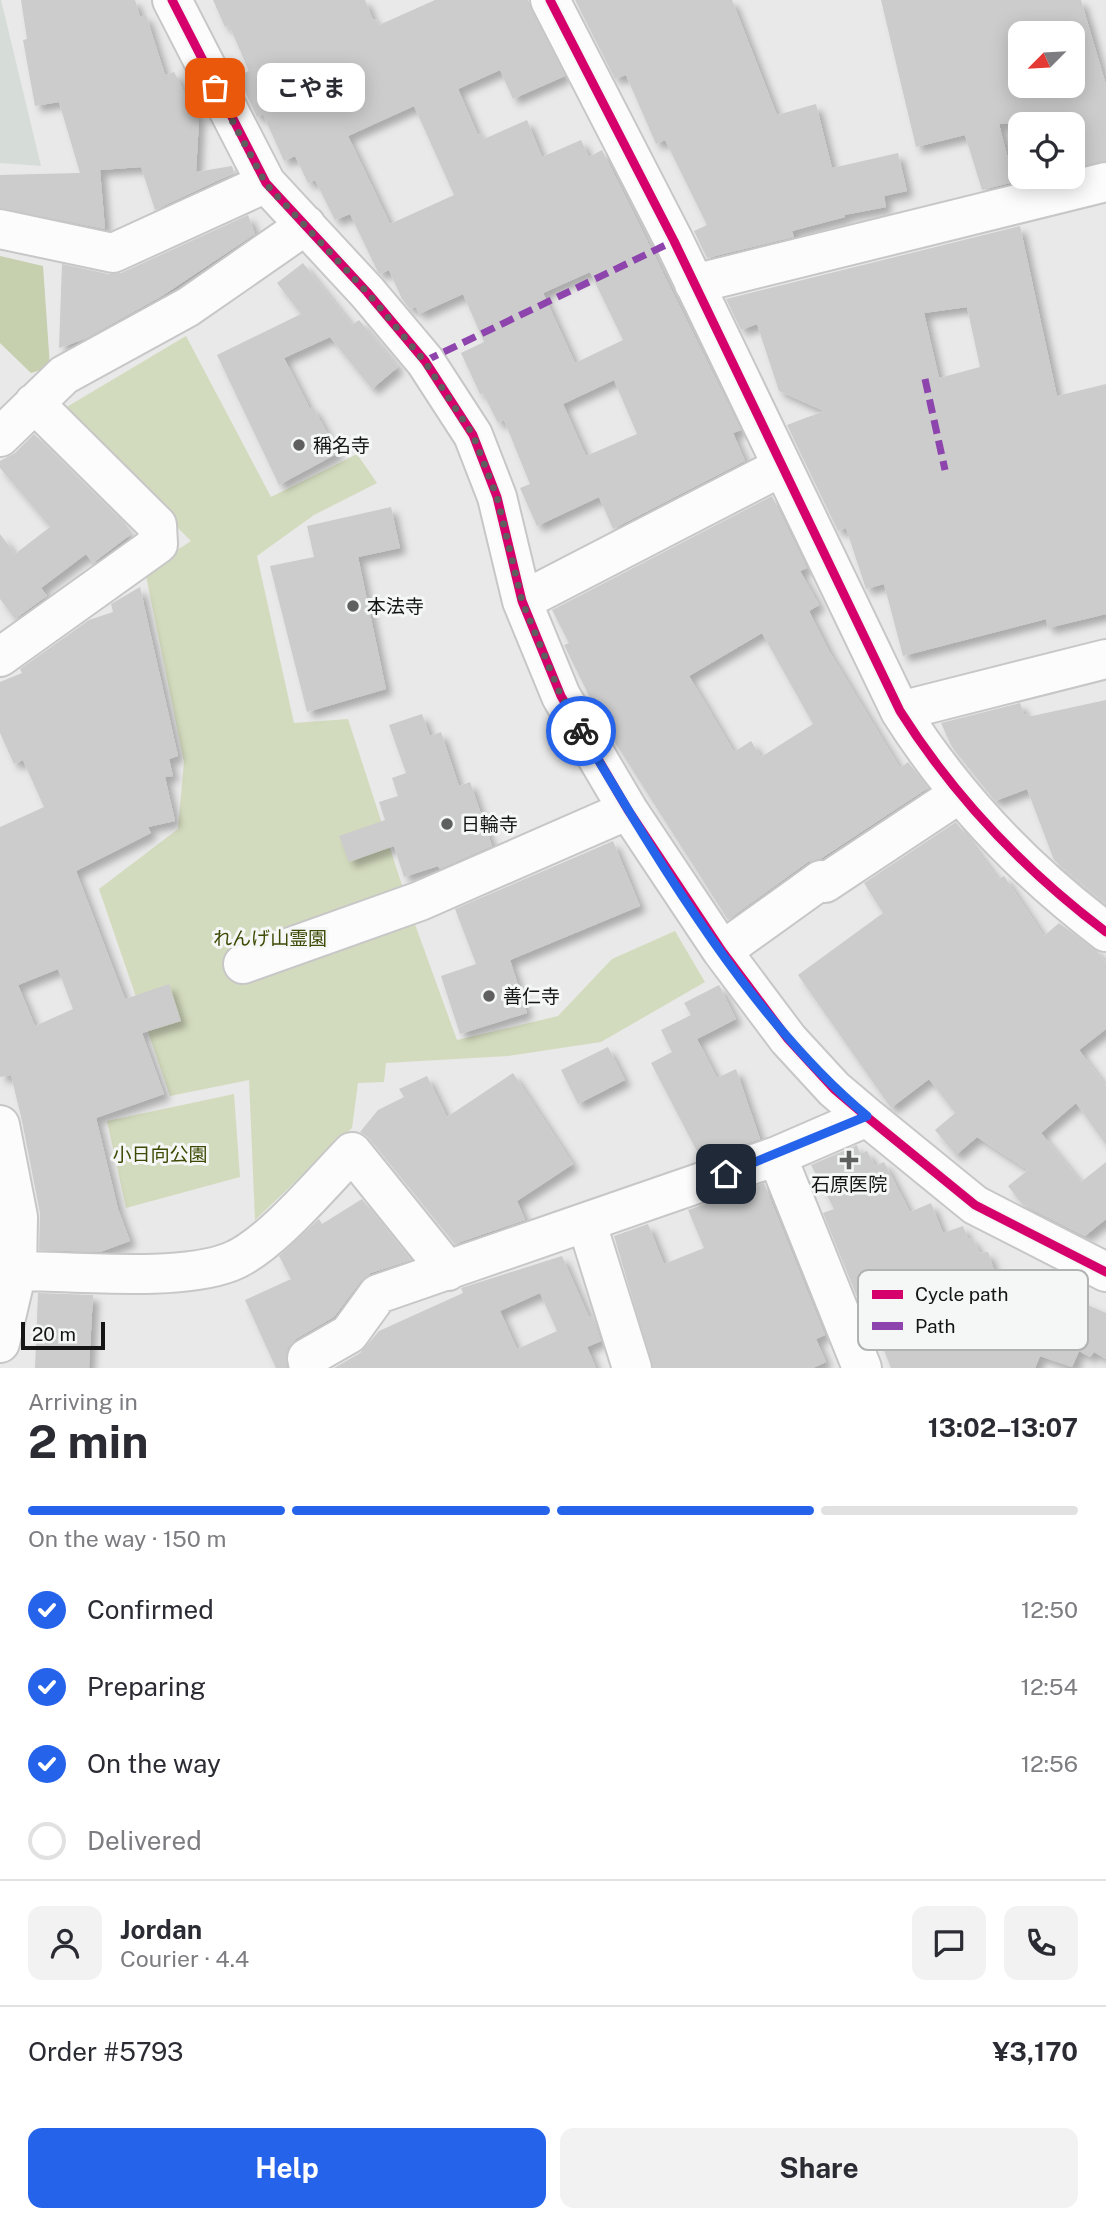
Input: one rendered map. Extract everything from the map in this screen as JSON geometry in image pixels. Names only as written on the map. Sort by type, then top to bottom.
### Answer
[{"type":"street","points":[[172,0],[266,184],[306,225],[425,362],[473,435],[497,497],[522,601],[561,696],[628,810],[722,951],[788,1039],[834,1089],[975,1205],[1106,1272]]},
{"type":"street","points":[[550,0],[694,284],[900,711],[925,751],[1009,850],[1106,932]]},
{"type":"street","points":[[694,284],[1106,183]]},
{"type":"street","points":[[0,229],[113,253],[266,184]]},
{"type":"street","points":[[0,437],[64,374],[188,307],[306,225]]},
{"type":"street","points":[[0,657],[158,544],[157,525],[34,403]]},
{"type":"street","points":[[522,601],[781,467]]},
{"type":"street","points":[[900,711],[1106,659]]},
{"type":"street","points":[[722,951],[821,880],[825,883],[959,794]]},
{"type":"street","points":[[243,964],[420,901],[628,810]]},
{"type":"street","points":[[309,1368],[307,1358],[349,1334],[378,1294],[587,1224],[777,1156],[867,1116]]},
{"type":"street","points":[[0,1125],[18,1217],[18,1271],[0,1343]]},
{"type":"street","points":[[18,1271],[191,1271],[231,1262],[279,1228],[352,1152],[448,1271]]},
{"type":"street","points":[[777,1156],[862,1368]]},
{"type":"street","points":[[587,1224],[632,1368]]},
{"type":"shaded area","points":[[1,0],[41,166],[0,163]]},
{"type":"green space","points":[[0,256],[43,266],[50,367],[31,373],[0,343]]},
{"type":"green space","name":"れんげ山霊園","points":[[186,336],[271,497],[357,454],[377,483],[314,515],[257,556],[294,723],[348,719],[413,919],[457,1040],[558,1016],[612,959],[675,931],[705,982],[601,1042],[508,1056],[386,1063],[384,1082],[358,1083],[352,1128],[255,1220],[249,1080],[170,1096],[99,889],[178,829],[184,762],[145,571],[191,541],[60,411]]},
{"type":"green space","name":"小日向公園","points":[[234,1094],[240,1177],[126,1208],[107,1121]]},
{"type":"building","points":[[21,0],[135,0],[140,17],[146,15],[165,75],[174,72],[199,120],[196,172],[232,166],[234,173],[155,210],[141,167],[100,170],[105,229],[0,208],[0,175],[80,173],[59,102],[35,106],[23,40],[27,39]]},
{"type":"building","points":[[213,0],[365,0],[373,20],[376,19],[379,25],[435,0],[528,0],[565,76],[513,99],[500,70],[458,89],[478,135],[481,133],[484,139],[527,120],[542,157],[581,140],[589,157],[602,150],[741,430],[733,433],[745,461],[613,529],[599,497],[537,526],[520,488],[530,484],[504,420],[498,423],[483,393],[480,394],[461,353],[484,342],[463,294],[419,314],[416,307],[410,309],[402,299],[389,270],[380,274],[378,272],[350,214],[335,220],[315,180],[308,183],[295,156],[284,161],[263,114],[257,117],[238,76],[249,71],[229,25],[225,27]],"holes":[[[414,106],[454,195],[390,224],[348,136]],[[590,272],[623,340],[575,363],[543,293]],[[614,380],[637,434],[586,456],[563,404]]]},
{"type":"building","points":[[575,0],[732,0],[777,115],[816,104],[832,168],[898,153],[907,191],[884,196],[886,207],[844,215],[845,217],[792,231],[794,237],[707,258],[694,231],[707,225],[665,140],[656,144],[626,75],[615,79]]},
{"type":"building","points":[[881,0],[1081,0],[1106,85],[1106,161],[1085,165],[1085,112],[1008,112],[1008,124],[999,124],[1008,159],[1008,184],[982,190],[965,135],[916,147]]},
{"type":"building","points":[[248,215],[255,234],[162,296],[85,339],[59,348],[62,264],[108,274],[121,273]]},
{"type":"building","points":[[1020,226],[1057,396],[1106,384],[1106,614],[1048,628],[1046,619],[903,656],[884,584],[866,589],[846,528],[838,531],[787,425],[824,411],[779,391],[757,324],[741,330],[726,299]],"holes":[[[967,307],[980,367],[939,378],[924,313]]]},
{"type":"building","points":[[303,263],[352,325],[359,320],[398,367],[372,389],[330,337],[284,358],[310,409],[313,407],[338,453],[279,485],[217,355],[301,314],[277,283]]},
{"type":"building","points":[[34,434],[113,512],[130,535],[93,563],[86,554],[41,588],[47,596],[15,619],[0,599],[0,534],[15,554],[50,527],[0,468],[0,461],[15,453]]},
{"type":"building","points":[[772,496],[807,568],[800,571],[819,605],[809,611],[829,651],[900,768],[908,762],[928,788],[822,858],[808,862],[728,920],[602,722],[564,645],[569,643],[552,610]],"holes":[[[762,633],[813,724],[761,757],[751,741],[734,752],[689,676]]]},
{"type":"building","name":"本法寺","points":[[391,507],[400,548],[358,557],[386,689],[307,712],[270,566],[314,557],[307,526]]},
{"type":"building","points":[[140,587],[178,756],[169,759],[173,776],[165,777],[175,821],[148,827],[151,833],[76,871],[125,999],[169,984],[181,1021],[142,1033],[164,1094],[96,1118],[118,1209],[130,1241],[100,1252],[39,1250],[40,1213],[22,1121],[11,1075],[0,1077],[0,827],[44,807],[23,760],[14,764],[0,733],[0,682],[22,673],[20,669],[89,620],[113,612],[111,604]],"holes":[[[58,969],[73,1009],[35,1026],[18,985]]]},
{"type":"building","points":[[1106,700],[1106,904],[1054,860],[1027,789],[995,801],[952,747],[941,723],[1020,703],[1024,714],[1032,716]]},
{"type":"building","points":[[422,714],[430,736],[441,732],[459,786],[470,782],[492,846],[440,869],[438,866],[404,877],[394,846],[349,862],[339,836],[385,820],[379,802],[398,796],[392,778],[406,773],[389,725]]},
{"type":"building","points":[[956,822],[998,879],[1004,876],[1044,936],[1059,923],[1097,951],[1106,963],[1106,1029],[1079,1050],[1106,1086],[1106,1145],[1076,1103],[1041,1133],[1081,1182],[1106,1162],[1106,1219],[1085,1236],[1022,1204],[1008,1186],[1028,1170],[977,1137],[956,1155],[935,1130],[955,1113],[929,1079],[891,1108],[798,975],[883,913],[864,883]]},
{"type":"building","points":[[613,841],[640,906],[510,960],[527,1013],[460,1034],[441,976],[476,964],[455,909]]},
{"type":"building","points":[[719,985],[736,1019],[697,1039],[717,1078],[736,1069],[760,1139],[701,1159],[651,1063],[672,1052],[661,1030],[691,1015],[684,1003]]},
{"type":"building","points":[[608,1047],[625,1080],[578,1104],[561,1070]]},
{"type":"building","points":[[513,1073],[573,1164],[517,1201],[525,1220],[455,1244],[369,1138],[360,1132],[378,1110],[404,1097],[399,1089],[427,1076],[447,1117]]},
{"type":"building","points":[[857,1145],[860,1154],[867,1151],[875,1166],[884,1162],[910,1212],[931,1203],[943,1233],[963,1226],[968,1239],[972,1238],[980,1253],[988,1252],[994,1270],[858,1270],[858,1299],[823,1213],[834,1209],[811,1165]]},
{"type":"building","points":[[764,1183],[825,1335],[816,1339],[826,1362],[813,1368],[653,1368],[614,1236],[648,1224],[664,1264],[704,1248],[688,1210]]},
{"type":"building","points":[[362,1199],[411,1260],[371,1273],[361,1281],[334,1317],[296,1339],[288,1348],[287,1368],[276,1368],[245,1300],[291,1279],[279,1256],[319,1219],[322,1224]]},
{"type":"building","points":[[562,1256],[589,1317],[593,1316],[601,1341],[587,1347],[596,1368],[334,1368],[360,1353],[379,1331],[463,1293],[461,1288]],"holes":[[[540,1293],[557,1331],[517,1349],[500,1311]]]},
{"type":"building","points":[[38,1293],[93,1295],[89,1368],[35,1368]]},
{"type":"building","points":[[1088,1305],[1106,1313],[1106,1359],[1094,1352],[1090,1357],[1079,1351],[1072,1367],[1040,1356],[1035,1368],[891,1368],[884,1350],[1088,1350]]},
{"type":"marked path","points":[[425,361],[674,241]]},
{"type":"marked path","points":[[925,379],[945,470]]},
{"type":"cycle path","points":[[172,0],[266,183],[367,292],[425,361],[473,435],[497,497],[522,601],[561,696],[628,810],[722,951],[788,1039],[834,1089],[867,1117],[975,1205],[1106,1272]]},
{"type":"cycle path","points":[[550,0],[674,241],[900,711],[944,774],[993,831],[1047,884],[1106,932]]},
{"type":"way so far","points":[[215,88],[266,184],[367,292],[425,362],[473,435],[497,497],[522,601],[561,696],[581,731]]},
{"type":"place","name":"こやま","points":[[215,88]]},
{"type":"place","name":"稱名寺","points":[[299,445]]},
{"type":"place","name":"本法寺","points":[[353,606]]},
{"type":"place","name":"日輪寺","points":[[447,824]]},
{"type":"place","name":"善仁寺","points":[[489,996]]},
{"type":"place","name":"石原医院","points":[[849,1160]]},
{"type":"route","points":[[581,731],[628,810],[722,951],[788,1039],[834,1089],[867,1116],[777,1156],[726,1174]]}]
